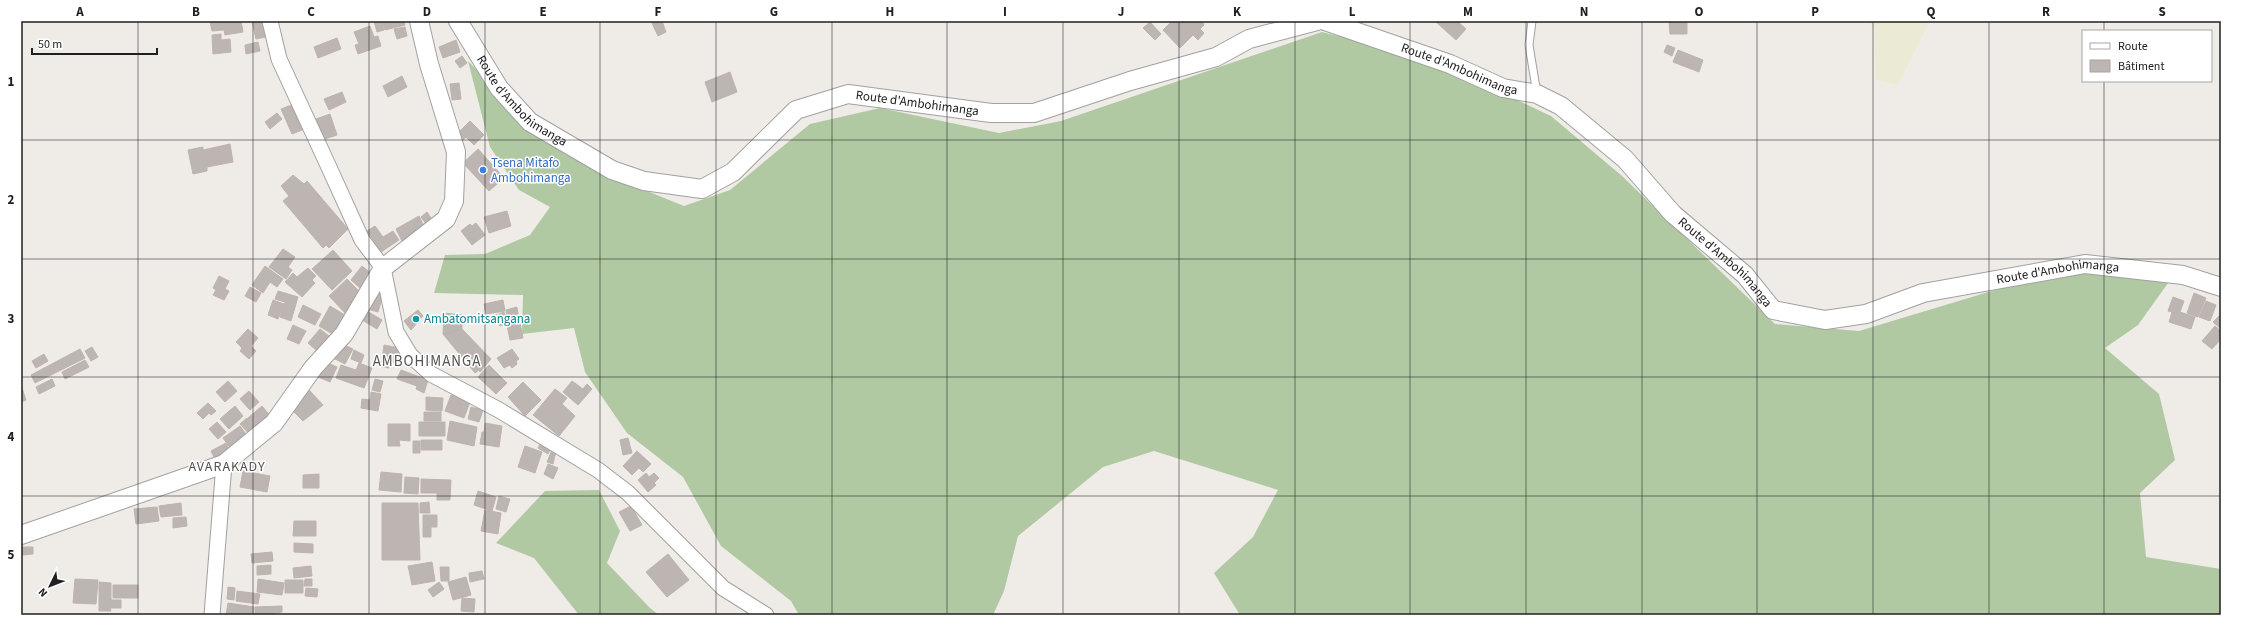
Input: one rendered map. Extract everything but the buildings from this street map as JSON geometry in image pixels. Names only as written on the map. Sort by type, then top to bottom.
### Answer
[{"type":"street","points":[[270,21],[279,58],[320,149],[362,240],[383,268],[396,332],[410,355],[431,374],[499,410],[598,470],[628,493],[723,588],[766,615]]},
{"type":"street","points":[[21,535],[224,464],[274,423],[314,368],[344,334],[383,268],[446,219],[454,201],[456,152],[429,64],[419,21]]},
{"type":"street","name":"Route d'Ambohimanga","points":[[458,21],[499,88],[530,122],[612,170],[644,182],[702,189],[733,172],[796,110],[848,94],[992,113],[1034,113],[1130,81],[1216,57],[1248,39],[1317,21]]},
{"type":"street","name":"Route d'Ambohimanga","points":[[1325,21],[1450,64],[1504,88],[1537,94],[1561,106],[1625,159],[1673,214],[1745,274],[1773,310],[1825,320],[1866,314],[1923,293],[2085,264],[2182,275],[2221,287]]},
{"type":"street","points":[[212,615],[224,464]]},
{"type":"lane","points":[[1532,21],[1529,45],[1537,94]]},
{"type":"green space","points":[[1868,21],[1930,21],[1898,85],[1876,80],[1874,27]]},
{"type":"green space","points":[[1322,32],[1433,60],[1551,116],[1622,176],[1775,324],[1859,331],[2065,269],[2171,279],[2138,325],[2105,348],[2159,394],[2175,460],[2140,493],[2146,557],[2221,569],[2221,615],[1240,615],[1214,573],[1253,537],[1278,490],[1154,451],[1103,467],[1018,536],[1004,591],[993,615],[799,615],[791,601],[721,546],[683,477],[627,433],[585,372],[574,328],[522,334],[523,295],[434,293],[445,255],[485,254],[530,235],[550,207],[519,190],[490,147],[468,61],[490,84],[615,178],[684,206],[730,190],[810,124],[880,108],[999,133],[1061,121]]},
{"type":"green space","points":[[599,490],[620,531],[607,563],[650,608],[659,615],[579,615],[534,558],[496,543],[545,491]]},
{"type":"place","name":"Tsena Mitafo Ambohimanga","points":[[483,170]]},
{"type":"place","name":"Ambatomitsangana","points":[[416,319]]},
{"type":"district","name":"AMBOHIMANGA","points":[[427,361]]},
{"type":"district","name":"AVARAKADY","points":[[227,467]]}]
